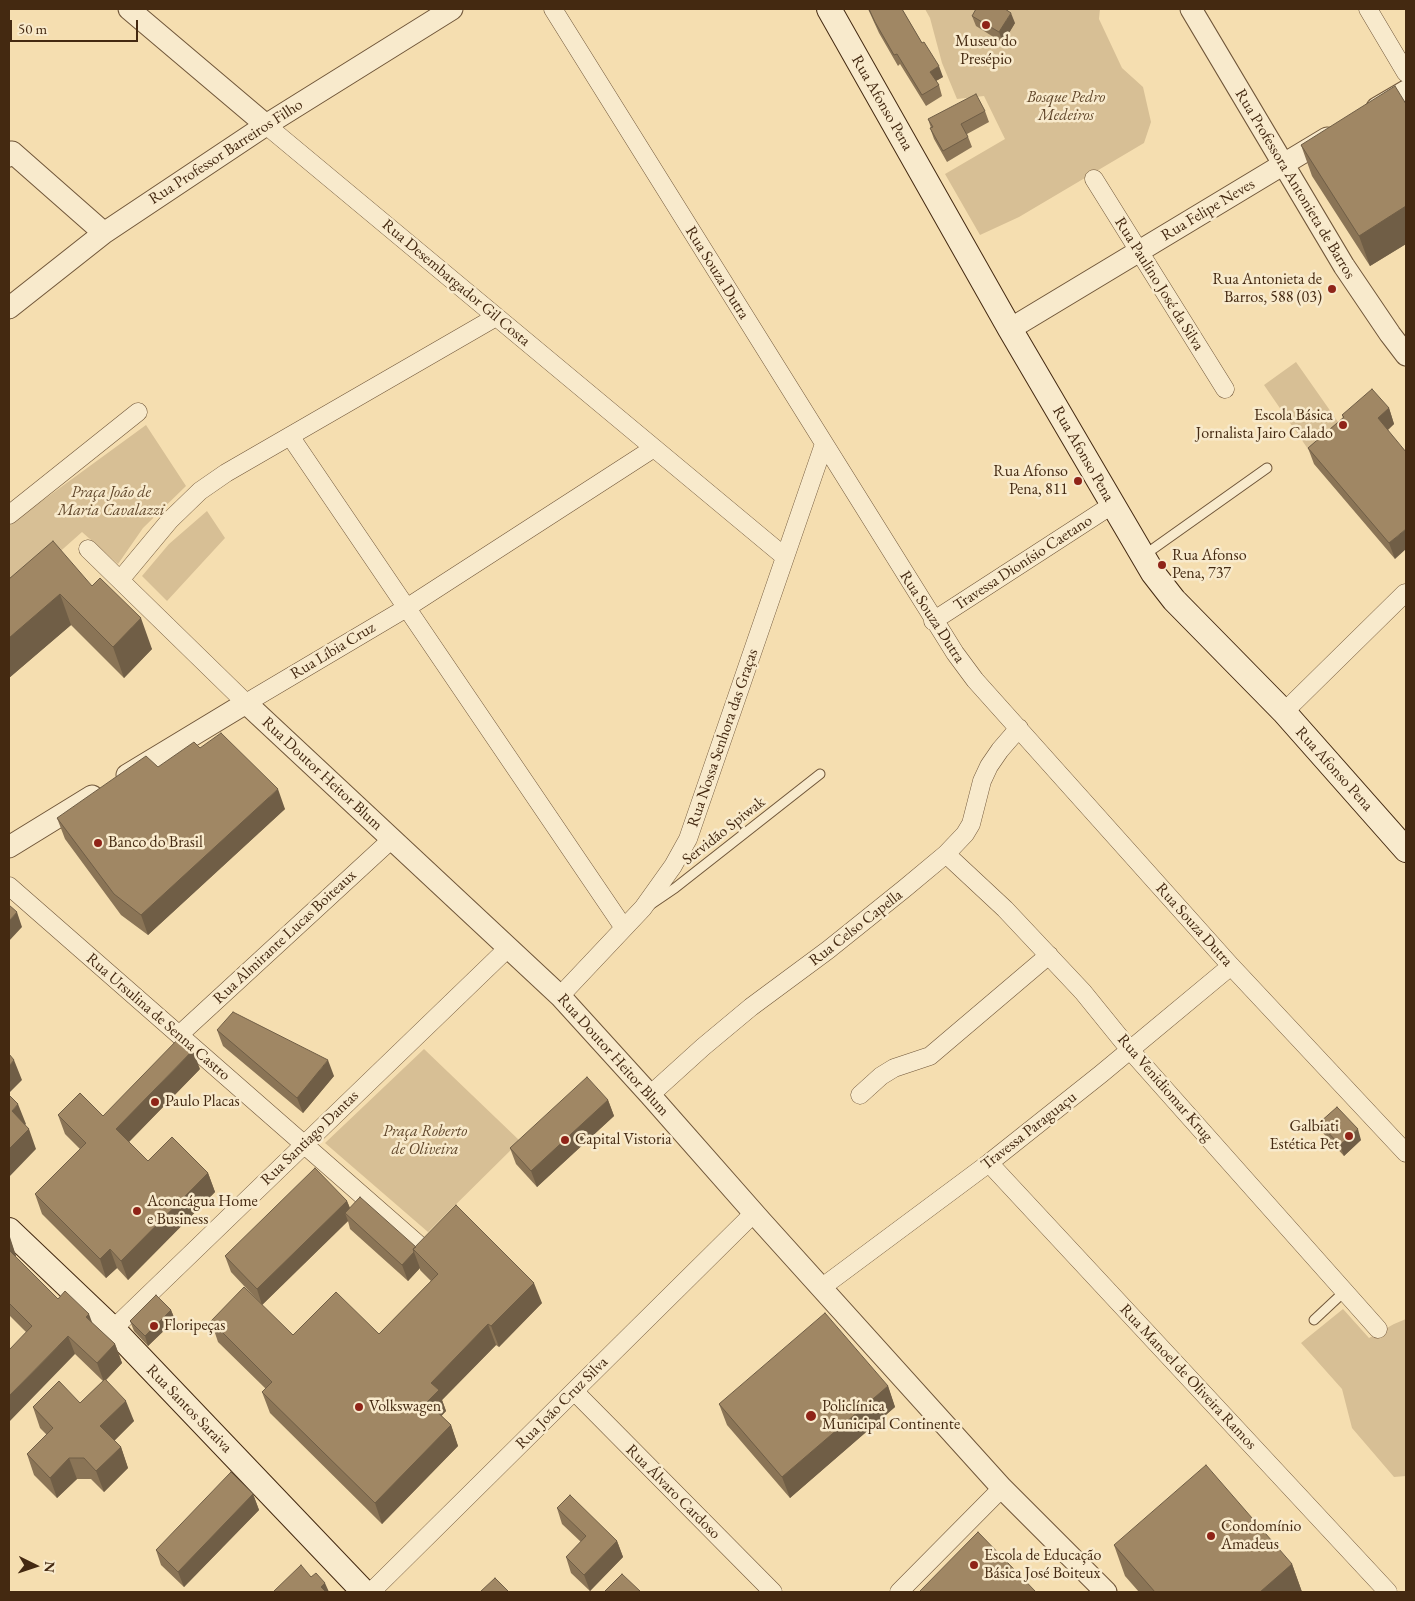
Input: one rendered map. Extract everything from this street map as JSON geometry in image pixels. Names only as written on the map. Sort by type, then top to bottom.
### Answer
[{"type":"main road","name":"Rua Afonso Pena","points":[[829,9],[1010,328],[1143,556],[1174,600],[1284,712],[1406,850]]},
{"type":"main road","name":"Rua Santos Saraiva","points":[[9,1230],[113,1329],[364,1592]]},
{"type":"street","name":"Rua Desembargador Gil Costa","points":[[129,9],[785,557]]},
{"type":"street","name":"Rua Professor Barreiros Filho","points":[[9,308],[104,232],[266,125],[452,9]]},
{"type":"street","name":"Rua Souza Dutra","points":[[553,9],[933,621],[975,680],[1231,966],[1406,1153]]},
{"type":"street","name":"Rua Professora Antonieta de Barros","points":[[1191,9],[1362,295],[1406,355]]},
{"type":"street","points":[[1368,9],[1406,73]]},
{"type":"street","name":"Rua Felipe Neves","points":[[1010,328],[1406,91]]},
{"type":"street","points":[[10,152],[104,232]]},
{"type":"street","name":"Rua Paulino José da Silva","points":[[1094,178],[1225,389]]},
{"type":"street","points":[[120,580],[170,520],[200,491],[226,473],[496,317]]},
{"type":"street","points":[[9,515],[138,412]]},
{"type":"street","points":[[290,436],[408,607],[624,928]]},
{"type":"street","name":"Rua Nossa Senhora das Graças","points":[[560,996],[643,908],[673,866],[688,839],[824,444]]},
{"type":"street","name":"Rua Líbia Cruz","points":[[9,848],[36,829],[408,607],[654,448]]},
{"type":"street","name":"Travessa Dionísio Caetano","points":[[933,621],[1112,505]]},
{"type":"street","name":"Rua Doutor Heitor Blum","points":[[88,549],[246,703],[560,996],[1002,1488],[1106,1592]]},
{"type":"street","points":[[1284,712],[1405,593]]},
{"type":"street","name":"Rua Celso Capella","points":[[650,1095],[751,1007],[904,890],[946,854],[965,834],[971,824],[982,781],[989,766],[1019,728]]},
{"type":"street","name":"Rua Almirante Lucas Boiteaux","points":[[179,1035],[392,839]]},
{"type":"street","name":"Rua Venidiomar Krug","points":[[946,854],[1005,909],[1083,992],[1130,1050],[1378,1329]]},
{"type":"street","name":"Rua Ursulina de Senna Castro","points":[[9,886],[420,1246]]},
{"type":"street","name":"Rua Santiago Dantas","points":[[113,1329],[508,948]]},
{"type":"street","points":[[860,1095],[881,1076],[894,1068],[930,1056],[936,1052],[1049,955]]},
{"type":"street","name":"Travessa Paraguaçu","points":[[821,1288],[989,1163],[1231,966]]},
{"type":"street","name":"Rua Manoel de Oliveira Ramos","points":[[989,1163],[1388,1592]]},
{"type":"street","name":"Rua João Cruz Silva","points":[[371,1592],[754,1213]]},
{"type":"street","name":"Rua Álvaro Cardoso","points":[[574,1391],[773,1592]]},
{"type":"street","points":[[899,1592],[1002,1488]]},
{"type":"lane","points":[[1143,556],[1267,468]]},
{"type":"lane","name":"Servidão Spiwak","points":[[643,908],[676,888],[820,774]]},
{"type":"lane","points":[[1314,1320],[1345,1291]]},
{"type":"green space","name":"Bosque Pedro Medeiros","points":[[925,9],[1100,9],[1099,19],[1122,68],[1143,87],[1151,122],[1144,143],[1019,217],[980,235],[945,174],[1005,139],[984,96],[957,99],[942,63],[930,18]]},
{"type":"green space","points":[[1296,362],[1343,429],[1310,452],[1264,385]]},
{"type":"green space","name":"Praça João de Maria Cavalazzi","points":[[146,425],[186,486],[143,528],[118,564],[82,532],[9,597],[9,525]]},
{"type":"green space","points":[[207,511],[225,538],[167,601],[142,576],[169,544]]},
{"type":"green space","name":"Praça Roberto de Oliveira","points":[[424,1049],[520,1141],[428,1232],[325,1143]]},
{"type":"green space","points":[[1343,1309],[1369,1338],[1406,1319],[1406,1476],[1394,1477],[1352,1428],[1342,1389],[1301,1343]]},
{"type":"building","points":[[869,9],[902,9],[922,43],[924,42],[939,66],[930,72],[939,85],[922,95],[897,54],[894,55]]},
{"type":"building","points":[[976,9],[1005,9],[1011,13],[999,32],[972,16]]},
{"type":"building","points":[[1395,86],[1406,104],[1406,206],[1359,236],[1301,145]]},
{"type":"building","points":[[976,94],[985,111],[961,124],[968,137],[943,151],[930,128],[933,127],[928,119]]},
{"type":"building","points":[[1372,389],[1389,408],[1378,418],[1406,452],[1406,529],[1389,543],[1308,448],[1344,417],[1342,415]]},
{"type":"building","points":[[53,541],[92,586],[100,578],[141,618],[113,647],[60,594],[9,638],[9,579]]},
{"type":"building","points":[[221,733],[278,789],[141,915],[114,894],[57,818],[146,756],[158,767],[194,742],[200,748]]},
{"type":"building","points":[[9,905],[17,912],[9,921]]},
{"type":"building","points":[[233,1012],[328,1060],[297,1098],[217,1030]]},
{"type":"building","points":[[180,1037],[193,1050],[116,1129],[148,1161],[172,1137],[208,1173],[121,1261],[110,1249],[100,1259],[35,1194],[86,1143],[58,1115],[80,1093],[103,1116]]},
{"type":"building","points":[[9,1054],[14,1060],[9,1066]]},
{"type":"building","points":[[587,1077],[608,1100],[531,1171],[510,1148]]},
{"type":"building","points":[[9,1095],[18,1104],[12,1111],[29,1129],[9,1149]]},
{"type":"building","points":[[1337,1107],[1358,1129],[1340,1145],[1319,1123]]},
{"type":"building","points":[[315,1168],[347,1201],[257,1289],[225,1256]]},
{"type":"building","points":[[360,1197],[416,1247],[402,1265],[345,1213]]},
{"type":"building","name":"Volkswagen","points":[[456,1205],[534,1283],[491,1326],[488,1324],[431,1383],[439,1390],[427,1402],[451,1425],[375,1503],[262,1392],[272,1382],[211,1321],[244,1287],[293,1335],[336,1292],[379,1334],[438,1274],[413,1249]]},
{"type":"building","points":[[9,1250],[58,1299],[65,1291],[89,1314],[86,1317],[115,1344],[97,1363],[68,1336],[9,1396],[9,1350],[32,1326],[9,1303]]},
{"type":"building","points":[[156,1295],[171,1310],[145,1336],[130,1321]]},
{"type":"building","name":"Policlínica Municipal Continente","points":[[825,1313],[888,1386],[782,1477],[719,1404]]},
{"type":"building","points":[[105,1379],[126,1401],[100,1426],[121,1447],[96,1471],[84,1458],[69,1458],[50,1478],[27,1454],[53,1428],[33,1407],[59,1381],[80,1403]]},
{"type":"building","name":"Condomínio Amadeus","points":[[1206,1465],[1292,1564],[1260,1592],[1155,1592],[1114,1545]]},
{"type":"building","points":[[231,1472],[253,1494],[178,1572],[156,1550]]},
{"type":"building","points":[[570,1495],[617,1541],[584,1575],[566,1557],[586,1536],[557,1508]]},
{"type":"building","name":"Escola de Educação Básica José Boiteux","points":[[978,1532],[1036,1592],[919,1592]]},
{"type":"building","points":[[301,1565],[311,1577],[316,1573],[325,1583],[321,1587],[326,1592],[273,1592]]},
{"type":"building","points":[[622,1574],[641,1592],[604,1592]]},
{"type":"building","points":[[495,1578],[509,1592],[480,1592]]},
{"type":"place","name":"Museu do Presépio","points":[[986,25]]},
{"type":"place","name":"Rua Antonieta de Barros, 588 (03)","points":[[1332,289]]},
{"type":"place","name":"Escola Básica Jornalista Jairo Calado","points":[[1343,425]]},
{"type":"place","name":"Rua Afonso Pena, 811","points":[[1078,481]]},
{"type":"place","name":"Rua Afonso Pena, 737","points":[[1162,565]]},
{"type":"place","name":"Banco do Brasil","points":[[98,843]]},
{"type":"place","name":"Paulo Placas","points":[[155,1102]]},
{"type":"place","name":"Galbiati Estética Pet","points":[[1349,1136]]},
{"type":"place","name":"Capital Vistoria","points":[[565,1140]]},
{"type":"place","name":"Aconcágua Home e Business","points":[[137,1211]]},
{"type":"place","name":"Floripeças","points":[[154,1326]]},
{"type":"place","name":"Volkswagen","points":[[359,1407]]},
{"type":"place","name":"Policlínica Municipal Continente","points":[[811,1416]]},
{"type":"place","name":"Condomínio Amadeus","points":[[1211,1536]]},
{"type":"place","name":"Escola de Educação Básica José Boiteux","points":[[974,1565]]}]
